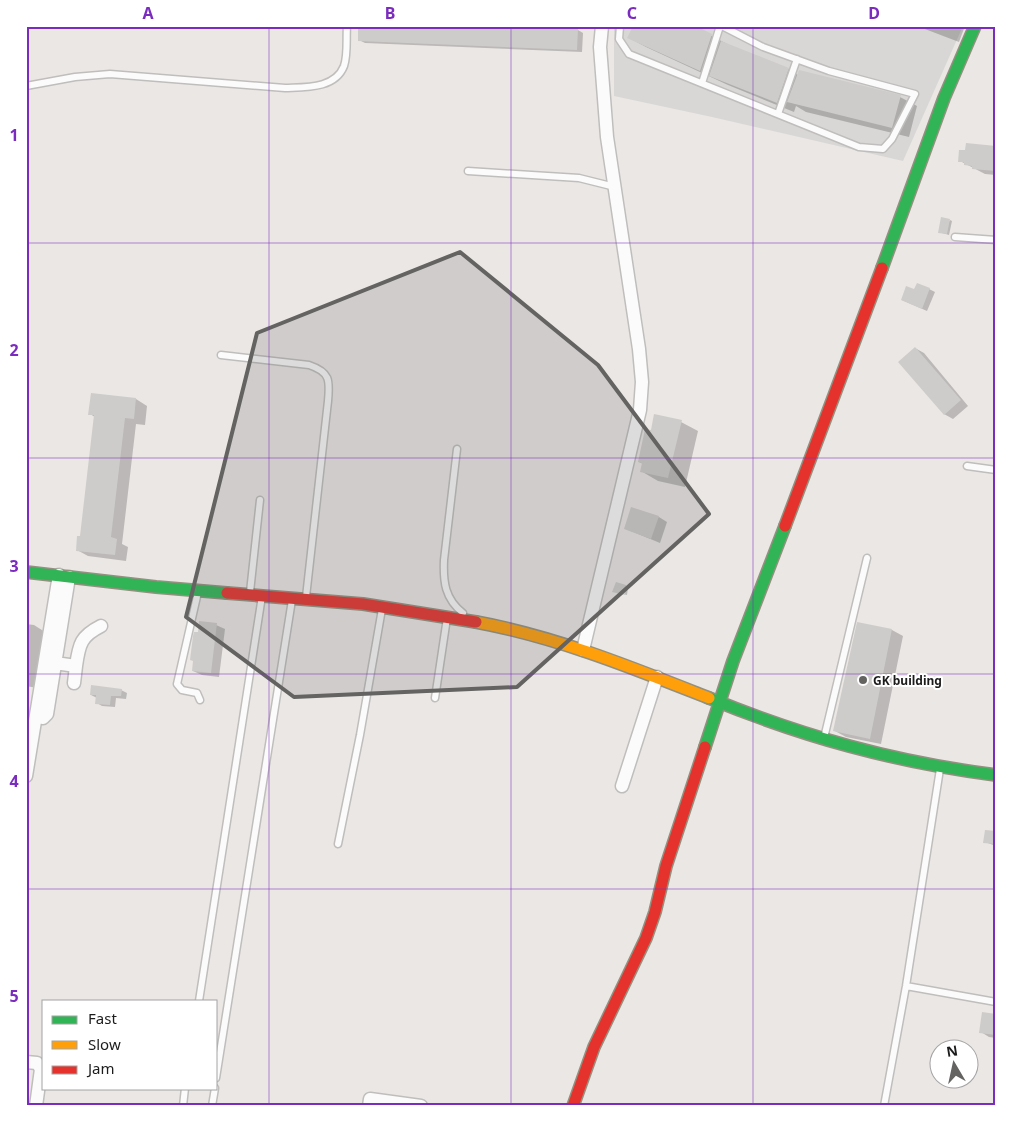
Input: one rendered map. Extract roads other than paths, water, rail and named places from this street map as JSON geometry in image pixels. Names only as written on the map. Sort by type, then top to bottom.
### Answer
[{"type":"street","points":[[583,650],[640,410],[642,382],[639,349],[607,137],[600,47],[602,26]]},
{"type":"street","points":[[573,1106],[594,1047],[646,938],[666,866],[718,702],[880,275],[944,98],[975,26]]},
{"type":"street","points":[[26,572],[198,591],[306,598],[471,620],[583,650],[658,677],[754,717],[824,740],[940,768],[996,776]]},
{"type":"street","points":[[26,776],[36,716],[43,718],[47,714],[50,662],[64,576]]},
{"type":"street","points":[[74,683],[79,646],[83,638],[101,626]]},
{"type":"street","points":[[50,662],[76,666]]},
{"type":"street","points":[[622,786],[658,677]]},
{"type":"street","points":[[26,1062],[37,1063],[41,1069],[36,1106]]},
{"type":"street","points":[[369,1106],[370,1099],[421,1106]]},
{"type":"lane","points":[[26,86],[76,77],[110,74],[285,88],[325,84],[336,78],[344,67],[347,26]]},
{"type":"lane","points":[[620,26],[619,39],[629,54],[859,147],[883,149],[892,138],[915,94],[797,59],[763,47],[721,26],[702,83]]},
{"type":"lane","points":[[778,114],[797,59]]},
{"type":"lane","points":[[468,171],[579,178],[615,187]]},
{"type":"lane","points":[[955,237],[996,240]]},
{"type":"lane","points":[[221,355],[309,365],[320,368],[328,379],[330,387],[328,408],[306,598]]},
{"type":"lane","points":[[457,449],[443,578],[447,595],[455,607],[471,620]]},
{"type":"lane","points":[[967,466],[996,470]]},
{"type":"lane","points":[[250,594],[260,500]]},
{"type":"lane","points":[[824,740],[868,558]]},
{"type":"lane","points":[[198,591],[177,684],[182,690],[198,693],[200,700]]},
{"type":"lane","points":[[199,1000],[262,595]]},
{"type":"lane","points":[[218,1066],[293,597]]},
{"type":"lane","points":[[338,844],[360,735],[382,607]]},
{"type":"lane","points":[[436,698],[448,617]]},
{"type":"lane","points":[[884,1106],[906,986],[940,768]]},
{"type":"lane","points":[[906,986],[996,1002]]},
{"type":"lane","points":[[183,1106],[186,1090]]},
{"type":"lane","points":[[212,1106],[215,1090]]},
{"type":"place","name":"GK building","points":[[863,680]]}]
